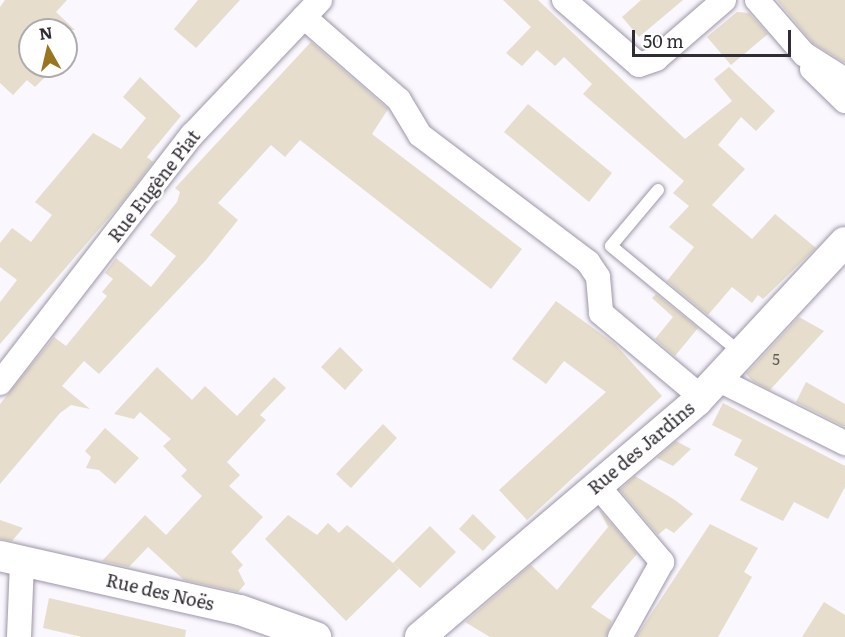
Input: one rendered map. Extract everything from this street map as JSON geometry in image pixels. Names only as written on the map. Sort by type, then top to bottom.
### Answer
[{"type":"street","points":[[564,0],[639,65],[656,59],[724,0]]},
{"type":"street","points":[[757,0],[804,54],[826,88],[845,101]]},
{"type":"street","points":[[312,8],[399,100],[420,135],[588,262],[598,277],[601,313],[710,388],[845,442]]},
{"type":"street","name":"Rue Eugène Piat","points":[[0,382],[192,135],[312,8]]},
{"type":"street","points":[[804,54],[845,80]]},
{"type":"street","name":"Rue des Jardins","points":[[420,637],[710,388],[845,242]]},
{"type":"street","points":[[597,485],[662,562],[620,637]]},
{"type":"street","points":[[11,559],[19,637]]},
{"type":"street","name":"Rue des Noës","points":[[11,559],[240,610],[316,637]]},
{"type":"lane","points":[[658,190],[611,246],[743,354]]},
{"type":"building","points":[[5,0],[67,0],[56,12],[62,18],[18,18],[18,78],[44,78],[35,87],[27,80],[13,95],[0,83],[0,7]]},
{"type":"building","points":[[198,0],[240,0],[196,48],[174,29]]},
{"type":"building","points":[[503,0],[538,0],[685,139],[732,101],[714,79],[729,67],[775,111],[756,131],[741,117],[718,145],[745,169],[712,205],[752,239],[775,214],[816,248],[763,299],[758,295],[752,303],[732,287],[708,315],[667,281],[694,247],[669,227],[689,206],[673,193],[684,181],[583,94],[592,84],[564,57],[555,66],[537,50],[522,66],[506,53],[531,27]]},
{"type":"building","points":[[641,0],[683,0],[639,37],[622,17]]},
{"type":"building","points":[[777,0],[845,0],[845,63],[813,43]]},
{"type":"building","points":[[737,12],[749,13],[768,34],[731,65],[707,37]]},
{"type":"building","points":[[311,42],[388,109],[372,134],[522,249],[491,289],[300,140],[285,157],[271,145],[218,203],[238,220],[206,260],[99,374],[84,361],[62,386],[90,409],[71,405],[60,413],[0,484],[0,404],[54,337],[66,346],[107,296],[102,292],[113,279],[105,273],[116,258],[151,287],[176,256],[150,235],[177,202],[180,192],[175,188]]},
{"type":"building","points":[[140,77],[181,116],[147,157],[153,162],[124,200],[0,344],[0,302],[17,280],[0,267],[0,243],[12,228],[31,242],[52,215],[35,202],[93,133],[121,149],[146,118],[123,97]]},
{"type":"building","points":[[528,104],[612,173],[589,202],[504,132]]},
{"type":"building","points":[[656,294],[698,328],[675,356],[655,339],[673,317],[652,298]]},
{"type":"building","points":[[556,301],[615,344],[662,396],[527,520],[499,490],[606,392],[564,361],[546,384],[512,359]]},
{"type":"building","points":[[799,317],[824,331],[770,390],[754,382],[746,374]]},
{"type":"building","points":[[340,347],[363,370],[345,390],[321,367]]},
{"type":"building","points":[[157,367],[192,400],[205,386],[237,416],[274,377],[286,388],[260,415],[266,420],[227,462],[240,475],[229,486],[263,517],[231,552],[243,565],[238,570],[245,584],[238,592],[184,580],[148,547],[129,567],[102,561],[145,515],[166,535],[202,496],[181,476],[187,470],[163,446],[171,439],[140,412],[134,419],[114,414]]},
{"type":"building","points":[[806,382],[845,404],[845,427],[796,402]]},
{"type":"building","points":[[723,403],[845,466],[845,487],[828,519],[794,502],[783,521],[740,500],[758,468],[734,455],[742,440],[712,425]]},
{"type":"building","points":[[383,424],[397,438],[351,488],[336,474]]},
{"type":"building","points":[[105,428],[139,458],[115,484],[99,470],[86,468],[91,457],[85,451]]},
{"type":"building","points":[[676,441],[691,449],[673,466],[657,458]]},
{"type":"building","points":[[635,476],[675,500],[693,514],[674,533],[666,528],[658,535],[620,490]]},
{"type":"building","points":[[598,508],[637,554],[591,607],[612,621],[606,637],[490,637],[465,622],[531,565],[557,590],[608,527]]},
{"type":"building","points":[[473,514],[496,537],[483,551],[459,529]]},
{"type":"building","points":[[288,515],[317,535],[328,523],[339,533],[347,525],[399,569],[346,621],[265,539]]},
{"type":"building","points":[[0,520],[23,528],[12,541],[0,539]]},
{"type":"building","points":[[710,524],[758,548],[744,572],[752,577],[718,637],[636,637]]},
{"type":"building","points":[[430,526],[456,552],[420,588],[393,563]]},
{"type":"building","points":[[49,598],[186,630],[185,637],[82,637],[43,628]]},
{"type":"building","points":[[824,602],[845,615],[845,637],[802,637]]}]
